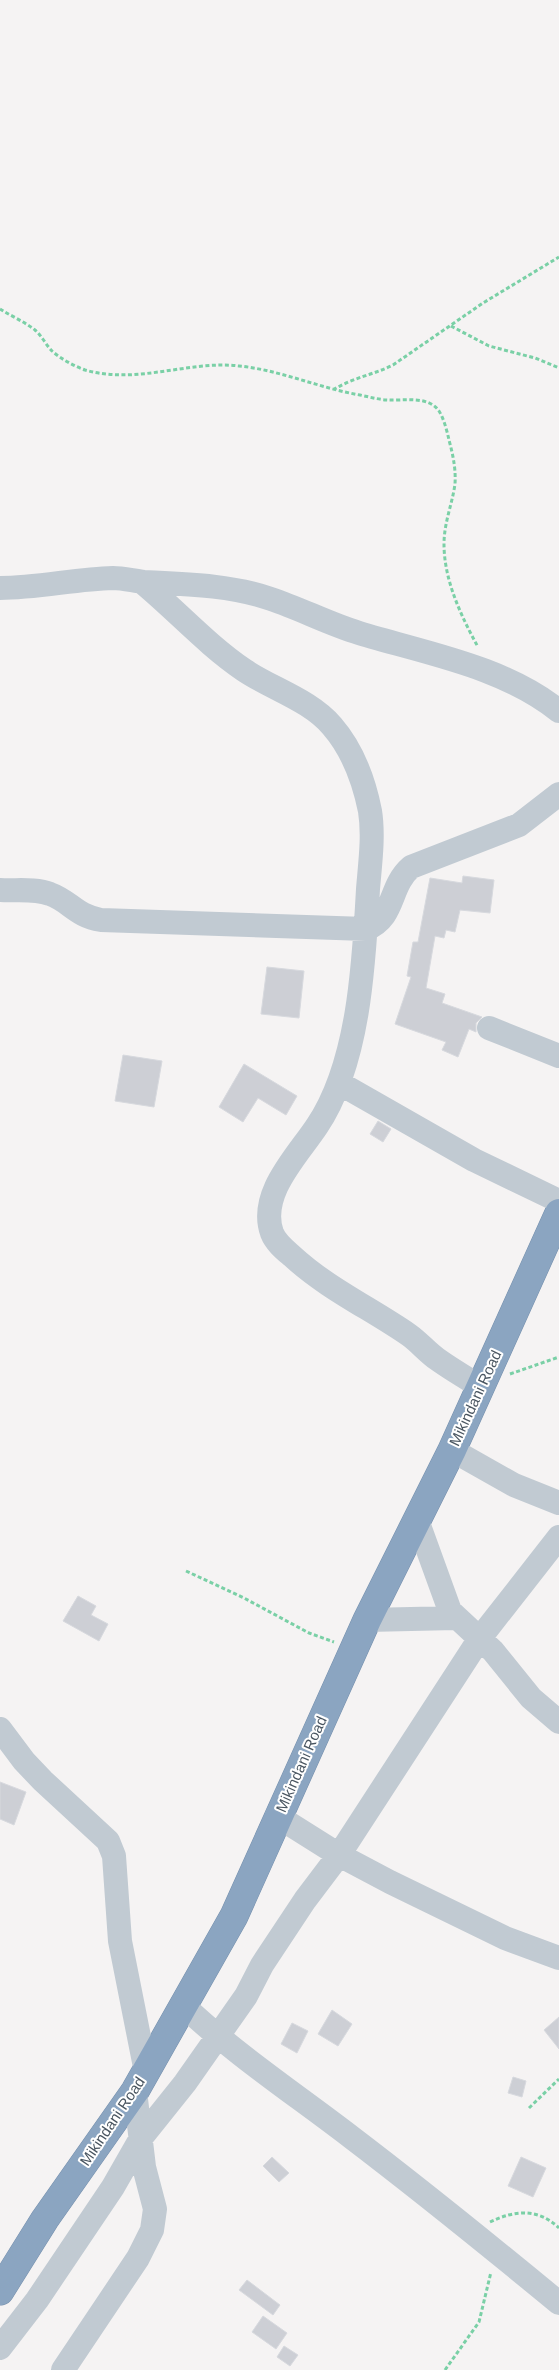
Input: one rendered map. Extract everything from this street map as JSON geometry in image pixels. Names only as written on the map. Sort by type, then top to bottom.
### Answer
[{"type":"highway","name":"Mikindani Road","points":[[0,2291],[45,2219],[140,2082],[234,1916],[277,1816],[367,1620],[452,1450],[559,1213]]},
{"type":"street","points":[[0,588],[23,588],[115,578],[218,588],[270,598],[329,624],[508,678],[559,711]]},
{"type":"street","points":[[142,582],[168,603],[211,647],[246,672],[313,709],[332,725],[352,756],[366,793],[371,820],[366,929],[357,1007],[338,1083],[330,1105],[276,1187],[270,1215],[273,1233],[284,1248],[324,1283],[409,1336],[435,1358],[481,1387]]},
{"type":"street","points":[[0,890],[45,892],[58,898],[82,915],[101,920],[366,929],[374,926],[386,914],[398,880],[411,867],[513,828],[533,816],[559,794]]},
{"type":"street","points":[[489,1028],[559,1056]]},
{"type":"street","points":[[338,1083],[474,1160],[559,1202]]},
{"type":"street","points":[[452,1450],[514,1485],[559,1503]]},
{"type":"street","points":[[417,1520],[446,1601],[455,1618],[480,1638],[526,1693],[559,1722]]},
{"type":"street","points":[[0,2348],[37,2300],[113,2187],[141,2138],[185,2084],[246,1996],[262,1965],[305,1900],[339,1854],[480,1638],[559,1537]]},
{"type":"street","points":[[367,1620],[455,1618]]},
{"type":"street","points":[[0,1729],[24,1761],[68,1805],[103,1835],[112,1848],[120,1941],[140,2082],[141,2138],[144,2167],[155,2209],[152,2230],[138,2258],[63,2370]]},
{"type":"street","points":[[277,1816],[339,1854],[390,1882],[505,1938],[559,1958]]},
{"type":"street","points":[[184,2006],[217,2037],[472,2231],[559,2303]]},
{"type":"path","points":[[333,390],[350,380],[382,371],[393,365],[483,302],[559,257]]},
{"type":"path","points":[[0,309],[36,331],[53,352],[85,370],[150,375],[201,367],[238,365],[274,372],[333,390],[386,400],[422,400],[433,404],[440,412],[455,463],[455,484],[446,522],[444,545],[446,567],[450,584],[467,628],[493,674]]},
{"type":"path","points":[[451,326],[490,346],[535,358],[559,368]]},
{"type":"path","points":[[481,1387],[544,1360],[559,1357]]},
{"type":"path","points":[[186,1571],[244,1598],[309,1633],[329,1641],[355,1646]]},
{"type":"path","points":[[529,2108],[559,2079]]},
{"type":"path","points":[[472,2231],[497,2219],[532,2213],[548,2219],[559,2228]]},
{"type":"path","points":[[446,2370],[479,2322],[487,2295],[494,2249]]},
{"type":"building","points":[[463,876],[494,880],[490,913],[460,910],[455,932],[446,930],[444,938],[435,936],[426,988],[445,994],[442,1003],[482,1017],[476,1023],[476,1032],[469,1029],[458,1057],[442,1050],[446,1042],[395,1024],[411,977],[407,976],[413,942],[418,942],[430,878],[462,883]]},
{"type":"building","points":[[267,967],[304,971],[299,1018],[261,1014]]},
{"type":"building","points":[[123,1055],[162,1061],[154,1107],[115,1101]]},
{"type":"building","points":[[244,1064],[297,1096],[286,1115],[258,1098],[243,1122],[219,1107]]},
{"type":"building","points":[[378,1121],[391,1129],[383,1142],[370,1134]]},
{"type":"building","points":[[78,1596],[96,1606],[91,1615],[108,1624],[99,1641],[63,1621]]},
{"type":"building","points":[[0,1782],[26,1792],[14,1825],[0,1819]]},
{"type":"building","points":[[332,2010],[352,2024],[338,2046],[318,2034]]},
{"type":"building","points":[[559,2017],[559,2049],[544,2030]]},
{"type":"building","points":[[292,2023],[308,2031],[297,2053],[281,2044]]},
{"type":"building","points":[[513,2077],[526,2081],[522,2097],[508,2093]]},
{"type":"building","points":[[272,2157],[289,2173],[279,2182],[263,2166]]},
{"type":"building","points":[[521,2157],[546,2168],[533,2197],[508,2186]]},
{"type":"building","points":[[247,2280],[280,2305],[273,2315],[239,2290]]},
{"type":"building","points":[[263,2316],[287,2333],[276,2349],[252,2332]]},
{"type":"building","points":[[284,2346],[298,2355],[290,2366],[277,2357]]}]
